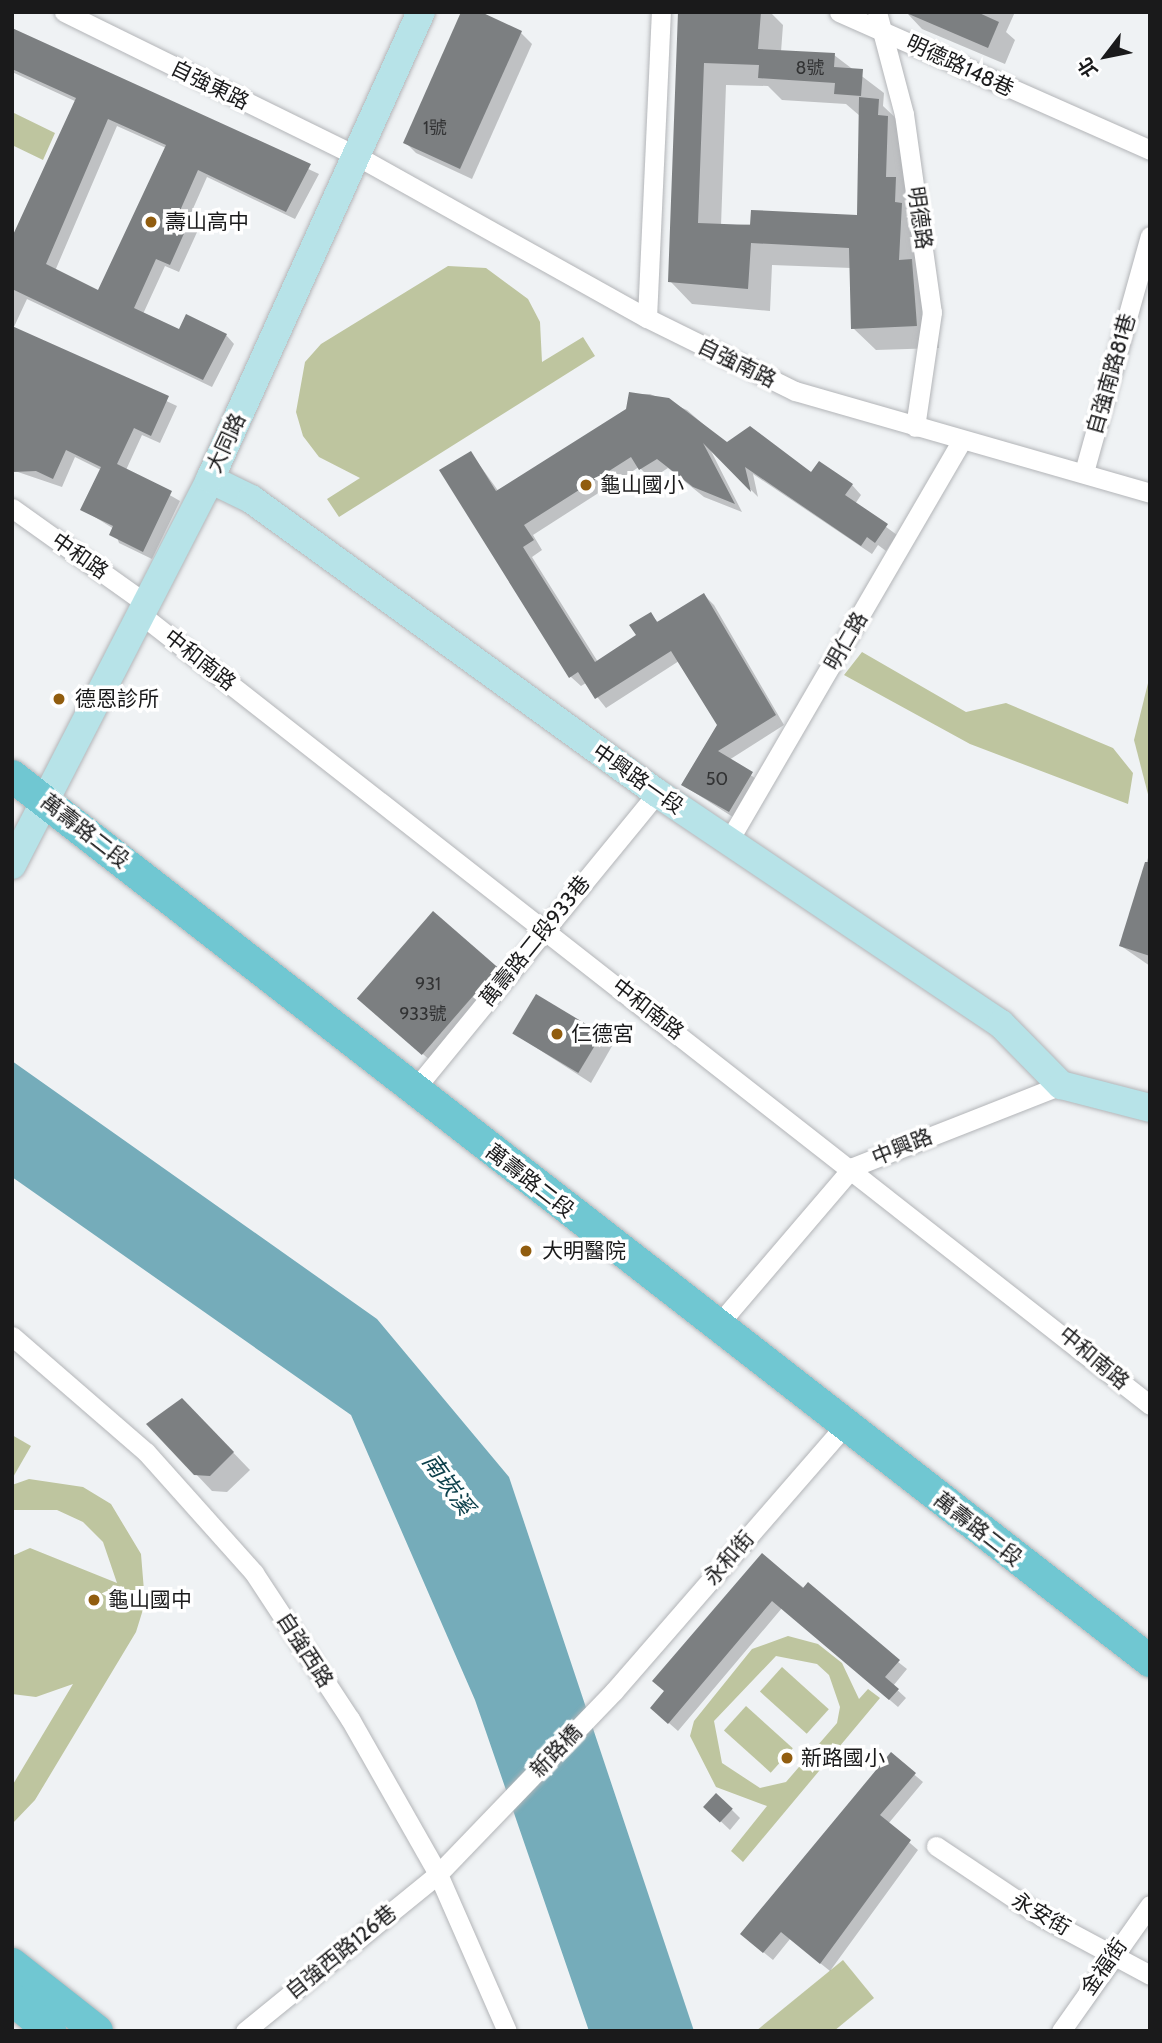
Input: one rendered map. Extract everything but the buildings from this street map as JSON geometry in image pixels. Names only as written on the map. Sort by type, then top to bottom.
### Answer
[{"type":"main road","name":"萬壽路二段","points":[[12,776],[47,800],[414,1090],[1150,1661]]},
{"type":"main road","points":[[12,1964],[97,2031]]},
{"type":"main road","points":[[12,1999],[50,2031]]},
{"type":"street","name":"自強東路","points":[[64,12],[356,156]]},
{"type":"street","name":"大同路","points":[[12,865],[146,610],[210,479],[421,12]]},
{"type":"street","points":[[648,318],[661,12]]},
{"type":"street","name":"明德路148巷","points":[[839,12],[880,21],[1038,101],[1150,150]]},
{"type":"street","name":"明德路","points":[[880,21],[904,114],[932,312],[915,427]]},
{"type":"street","name":"自強南路","points":[[356,156],[648,318],[795,391],[1150,493]]},
{"type":"street","name":"自強南路81巷","points":[[1084,472],[1150,236]]},
{"type":"street","name":"明仁路","points":[[729,842],[962,440]]},
{"type":"street","name":"中興路一段","points":[[210,479],[251,499],[657,793],[1002,1024],[1061,1085]]},
{"type":"street","name":"中和路","points":[[12,508],[146,610]]},
{"type":"street","name":"中和南路","points":[[146,610],[545,929],[853,1167],[1150,1405]]},
{"type":"street","name":"萬壽路二段933巷","points":[[414,1090],[657,793]]},
{"type":"street","points":[[1061,1085],[1150,1108]]},
{"type":"street","name":"中興路","points":[[717,1326],[853,1167],[1061,1085]]},
{"type":"street","name":"自強西路","points":[[12,1336],[146,1452],[254,1573],[350,1719],[438,1874],[507,2031]]},
{"type":"street","name":"永和街","points":[[614,1690],[845,1425]]},
{"type":"street","name":"新路橋","points":[[438,1874],[614,1690]]},
{"type":"street","name":"永安街","points":[[936,1846],[1042,1917],[1112,1952],[1150,1975]]},
{"type":"street","name":"自強西路126巷","points":[[244,2031],[438,1874]]},
{"type":"street","name":"金福街","points":[[1061,2031],[1112,1952],[1150,1905]]},
{"type":"green space","points":[[12,112],[55,133],[43,160],[14,146],[12,194]]},
{"type":"green space","points":[[448,266],[486,268],[528,299],[540,322],[542,362],[583,337],[595,356],[339,517],[327,499],[360,478],[319,457],[303,436],[296,412],[305,362],[321,344]]},
{"type":"green space","points":[[862,652],[966,712],[1006,703],[1113,748],[1133,773],[1128,804],[970,744],[844,675]]},
{"type":"green space","points":[[1150,675],[1150,802],[1134,740]]},
{"type":"green space","points":[[12,1435],[31,1446],[12,1479]]},
{"type":"green space","points":[[29,1479],[83,1487],[111,1504],[141,1554],[145,1603],[136,1632],[35,1800],[12,1824],[12,1786],[73,1684],[36,1697],[12,1694],[12,1556],[30,1548],[117,1583],[103,1542],[83,1522],[57,1510],[12,1510],[12,1485]]},
{"type":"green space","points":[[788,1636],[818,1644],[842,1663],[859,1699],[868,1689],[880,1698],[743,1862],[731,1851],[767,1806],[716,1787],[690,1736],[694,1721],[752,1649]],"holes":[[[776,1656],[817,1664],[829,1675],[840,1707],[837,1723],[786,1782],[760,1788],[722,1763],[714,1721]]]},
{"type":"green space","points":[[782,1667],[829,1709],[807,1734],[760,1692]]},
{"type":"green space","points":[[746,1706],[793,1748],[771,1773],[724,1731]]},
{"type":"green space","points":[[843,1960],[874,1998],[834,2031],[756,2031]]},
{"type":"water","name":"南崁溪","points":[[12,1061],[377,1319],[509,1477],[694,2031],[589,2031],[475,1700],[351,1415],[12,1177]]},
{"type":"place","name":"壽山高中","points":[[151,222]]},
{"type":"place","name":"龜山國小","points":[[586,485]]},
{"type":"place","name":"德恩診所","points":[[59,699]]},
{"type":"place","name":"仁德宮","points":[[557,1034]]},
{"type":"place","name":"大明醫院","points":[[526,1251]]},
{"type":"place","name":"龜山國中","points":[[94,1600]]},
{"type":"place","name":"新路國小","points":[[787,1758]]}]
